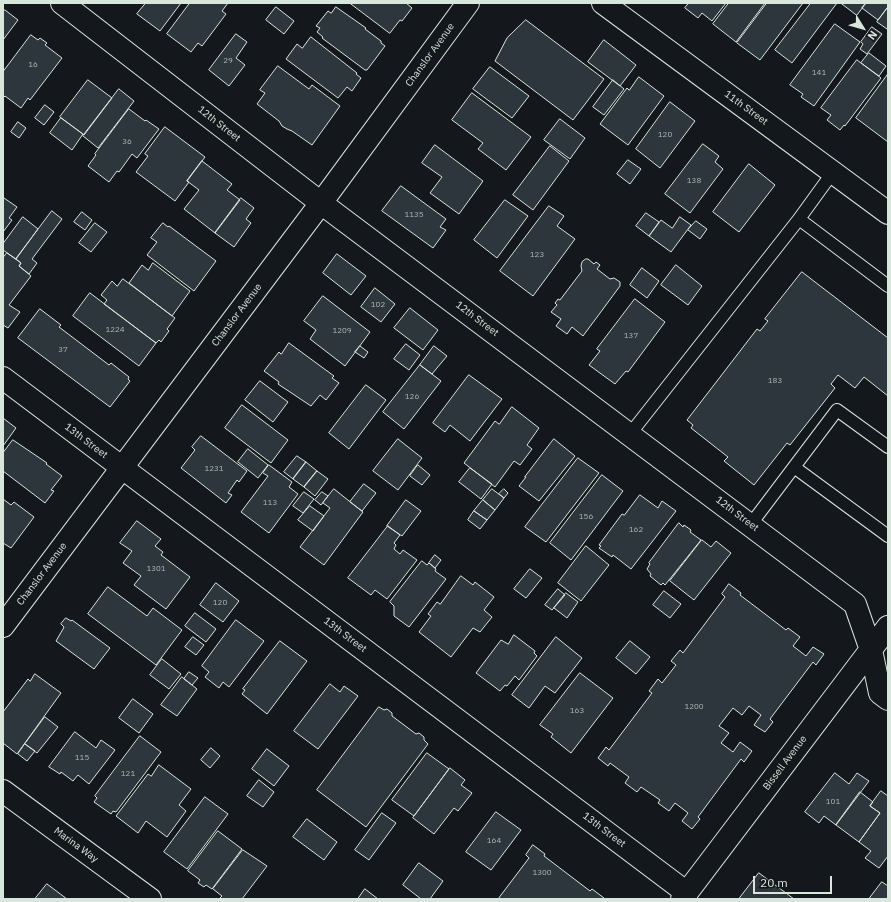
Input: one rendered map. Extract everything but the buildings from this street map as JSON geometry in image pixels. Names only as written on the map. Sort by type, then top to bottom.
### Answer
[{"type":"street","name":"12th Street","points":[[62,3],[321,203],[855,604],[880,656],[880,692],[888,699]]},
{"type":"street","name":"Chanslor Avenue","points":[[3,626],[321,203],[468,3]]},
{"type":"street","name":"11th Street","points":[[603,3],[888,213]]},
{"type":"street","name":"13th Street","points":[[3,378],[684,896]]},
{"type":"street","name":"Bissell Avenue","points":[[684,896],[880,656],[888,627]]},
{"type":"street","name":"Marina Way","points":[[3,792],[150,899]]},
{"type":"lane","points":[[630,434],[799,219],[833,172]]},
{"type":"lane","points":[[799,219],[888,286]]},
{"type":"lane","points":[[750,524],[838,410],[888,447]]},
{"type":"lane","points":[[794,467],[888,536]]}]
